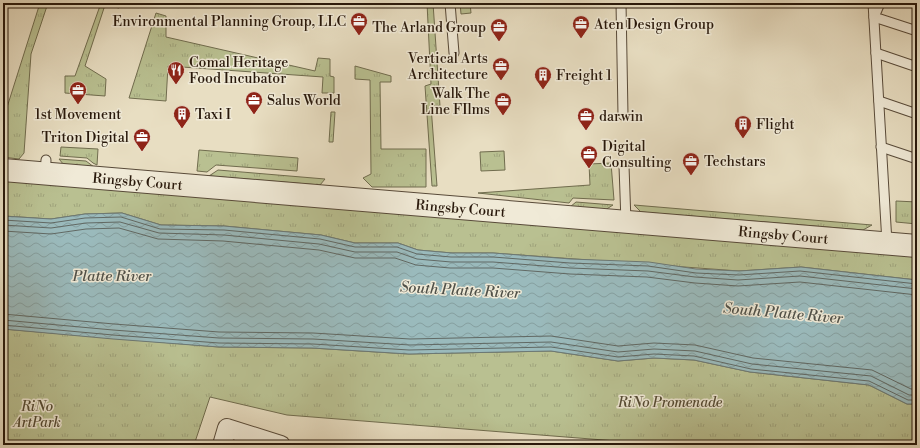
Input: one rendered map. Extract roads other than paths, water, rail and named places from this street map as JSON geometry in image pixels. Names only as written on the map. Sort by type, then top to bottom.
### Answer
[{"type":"street","name":"Ringsby Court","points":[[3,170],[45,167],[626,222],[917,246]]},
{"type":"street","points":[[224,437],[281,445]]},
{"type":"lane","points":[[450,3],[454,53]]},
{"type":"lane","points":[[621,3],[624,114]]},
{"type":"lane","points":[[873,3],[887,243]]},
{"type":"lane","points":[[874,16],[880,3]]},
{"type":"lane","points":[[874,16],[917,31]]},
{"type":"lane","points":[[876,53],[917,67]]},
{"type":"lane","points":[[879,101],[917,114]]},
{"type":"lane","points":[[881,147],[917,159]]},
{"type":"lane","points":[[624,166],[626,222]]},
{"type":"water","name":"Platte River","points":[[122,213],[161,225],[224,226],[321,235],[355,243],[398,243],[418,250],[452,253],[493,253],[571,259],[649,262],[696,269],[739,271],[801,267],[917,280],[917,404],[907,404],[869,385],[750,372],[694,360],[654,358],[618,361],[551,351],[409,354],[312,348],[219,347],[3,329],[3,216],[51,219],[85,214]]},
{"type":"place","name":"Environmental Planning Group, LLC","points":[[359,36]]},
{"type":"place","name":"Aten Design Group","points":[[581,39]]},
{"type":"place","name":"The Arland Group","points":[[499,42]]},
{"type":"place","name":"Vertical Arts Architecture","points":[[501,81]]},
{"type":"place","name":"Comal Heritage Food Incubator","points":[[176,85]]},
{"type":"place","name":"Freight 1","points":[[543,90]]},
{"type":"place","name":"1st Movement","points":[[78,105]]},
{"type":"place","name":"Salus World","points":[[254,115]]},
{"type":"place","name":"Walk The Line FIlms","points":[[503,116]]},
{"type":"place","name":"Taxi I","points":[[182,129]]},
{"type":"place","name":"darwin","points":[[586,131]]},
{"type":"place","name":"Flight","points":[[743,139]]},
{"type":"place","name":"Triton Digital","points":[[142,152]]},
{"type":"place","name":"Digital Consulting","points":[[589,169]]},
{"type":"place","name":"Techstars","points":[[691,176]]},
{"type":"water label","name":"South Platte River","points":[[460,290]]},
{"type":"water label","name":"South Platte River","points":[[783,313]]},
{"type":"park label","name":"RiNo Promenade","points":[[670,402]]},
{"type":"park label","name":"RiNo ArtPark","points":[[37,414]]}]
